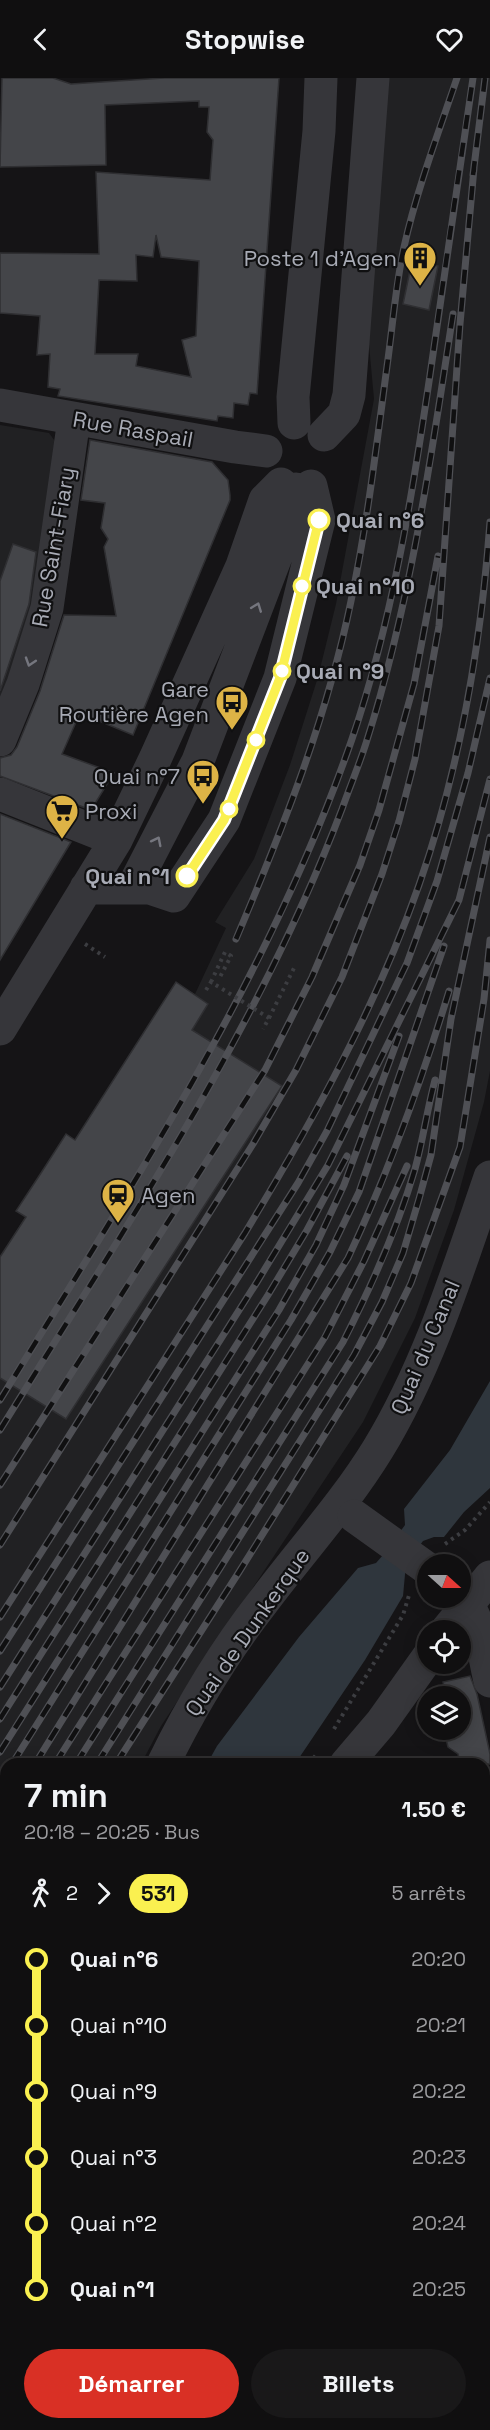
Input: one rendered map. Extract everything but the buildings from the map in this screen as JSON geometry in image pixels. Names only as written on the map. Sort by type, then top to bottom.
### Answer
[{"type":"street","points":[[0,1029],[116,840],[242,567],[265,500],[296,486],[320,481],[331,464],[329,444],[309,429],[293,398],[319,131],[321,78]]},
{"type":"street","points":[[86,888],[150,888],[174,896],[224,820],[280,678],[319,520],[296,486],[268,468],[266,451],[269,442],[279,430],[309,429],[344,414],[347,406],[373,78]]},
{"type":"street","name":"Rue Raspail","points":[[0,405],[266,451]]},
{"type":"street","name":"Rue Saint-Fiary","points":[[0,740],[23,684],[47,608],[75,419]]},
{"type":"street","points":[[133,887],[198,761],[288,525],[296,486]]},
{"type":"street","points":[[0,794],[116,840]]},
{"type":"street","name":"Quai du Canal","points":[[346,1511],[414,1382],[450,1294],[490,1177]]},
{"type":"street","points":[[346,1511],[417,1561]]},
{"type":"street","name":"Quai de Dunkerque","points":[[166,1758],[187,1716],[261,1604],[346,1511]]},
{"type":"street","points":[[471,1592],[490,1577]]},
{"type":"street","points":[[470,1608],[476,1618],[490,1681]]},
{"type":"street","points":[[332,1758],[381,1723],[417,1672]]},
{"type":"path","points":[[206,990],[225,952],[231,956],[220,977]]},
{"type":"path","points":[[263,1029],[295,966]]},
{"type":"path","points":[[211,982],[269,1018]]},
{"type":"path","points":[[438,1554],[465,1530],[490,1502]]},
{"type":"path","points":[[330,1735],[403,1615],[417,1584]]},
{"type":"shaded area","points":[[386,78],[490,78],[490,1071],[484,1102],[454,1210],[415,1318],[363,1422],[161,1726],[144,1758],[0,1758],[0,1257],[25,1217],[17,1211],[41,1173],[66,1134],[75,1140],[176,982],[195,994],[226,928],[215,922],[254,859],[290,765],[318,677],[336,604],[374,399],[367,323]]},
{"type":"shaded area","points":[[0,425],[49,433],[57,444],[36,601],[0,715]]},
{"type":"shaded area","points":[[490,1381],[490,1488],[464,1512],[444,1537],[434,1537],[423,1541],[406,1564],[403,1596],[365,1660],[299,1758],[210,1758],[299,1637],[358,1568],[376,1563],[383,1555],[405,1525],[404,1509],[450,1450]]},
{"type":"railway","points":[[236,939],[302,772],[330,688],[357,571],[404,247],[421,183],[457,78]]},
{"type":"railway","points":[[0,1400],[147,1160],[239,996],[281,912],[319,827],[352,739],[379,650],[408,513],[473,78]]},
{"type":"railway","points":[[473,175],[485,78]]},
{"type":"railway","points":[[0,1545],[253,1144],[296,1070],[342,977],[382,874],[415,759],[439,626],[460,324],[474,168]]},
{"type":"railway","points":[[0,1430],[141,1203],[230,1050],[271,971],[342,809],[367,740],[408,582],[453,314]]},
{"type":"railway","points":[[0,1617],[245,1233],[318,1107],[383,976],[419,885],[457,751],[481,614],[490,522]]},
{"type":"railway","points":[[0,1485],[265,1070],[312,977],[360,865],[379,810],[414,684],[438,556]]},
{"type":"railway","points":[[0,1651],[298,1183],[327,1131],[407,963],[437,881],[468,773],[490,678]]},
{"type":"railway","points":[[0,1687],[257,1282],[328,1165],[459,900],[490,779]]},
{"type":"railway","points":[[101,1758],[354,1355],[382,1302],[403,1253],[431,1155],[451,1019],[490,837]]},
{"type":"railway","points":[[120,1758],[380,1346],[411,1283],[460,1147],[484,999],[490,940]]},
{"type":"railway","points":[[16,1758],[291,1320],[330,1252],[359,1192],[444,946]]},
{"type":"railway","points":[[39,1758],[348,1258],[403,1126],[449,991]]},
{"type":"railway","points":[[0,1752],[279,1310],[316,1245],[344,1185],[399,1036]]},
{"type":"railway","points":[[80,1758],[343,1342],[400,1214],[415,1169],[435,1080]]},
{"type":"railway","points":[[0,1719],[268,1295],[347,1156]]},
{"type":"railway","points":[[59,1758],[325,1337],[364,1261],[407,1166]]},
{"type":"bus line","name":"531","points":[[187,876],[224,820],[280,678],[319,520]]},
{"type":"place","name":"Poste 1 d'Agen","points":[[420,287]]},
{"type":"place","name":"Quai n°6","points":[[319,520]]},
{"type":"place","name":"Quai n°10","points":[[302,586]]},
{"type":"place","name":"Quai n°9","points":[[282,671]]},
{"type":"place","name":"Gare Routière Agen","points":[[232,731]]},
{"type":"place","name":"Quai n°7","points":[[203,805]]},
{"type":"place","name":"Proxi","points":[[62,840]]},
{"type":"place","name":"Quai n°1","points":[[187,876]]},
{"type":"place","name":"Agen","points":[[118,1224]]}]
